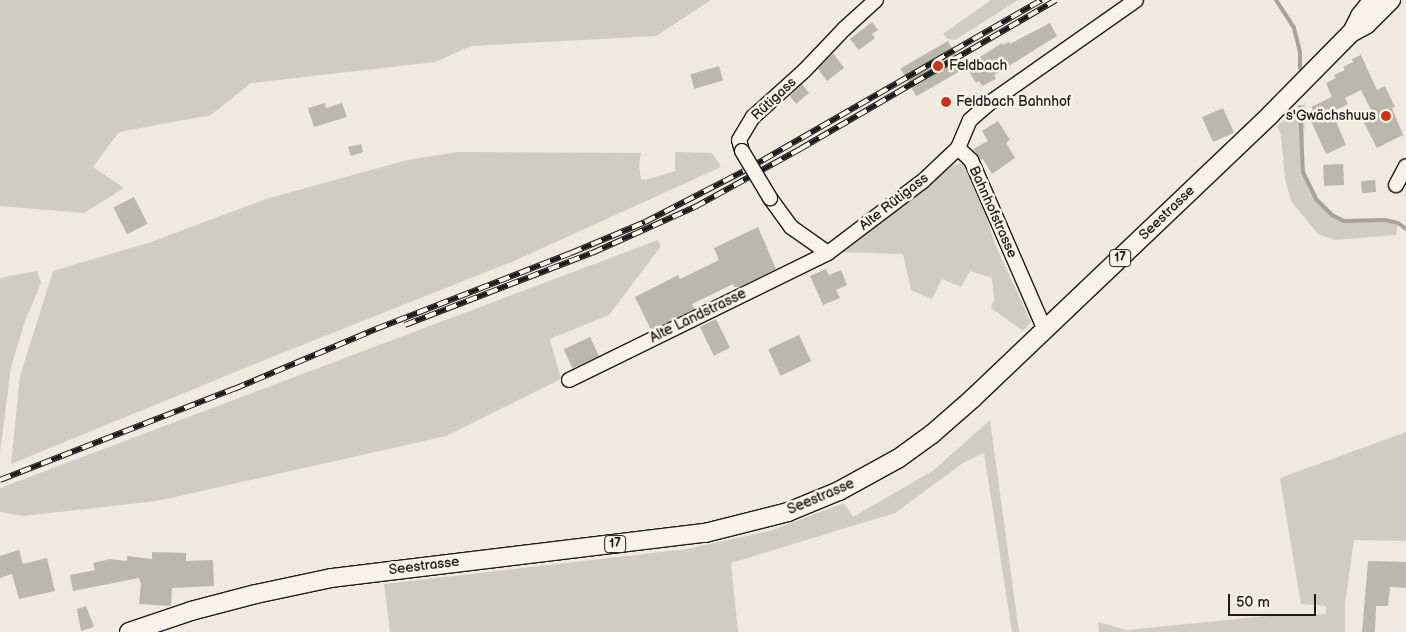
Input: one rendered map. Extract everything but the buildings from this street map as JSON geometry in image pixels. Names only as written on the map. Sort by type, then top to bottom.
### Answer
[{"type":"main road","name":"Seestrasse","points":[[1351,33],[1360,16],[1373,0]]},
{"type":"main road","name":"Seestrasse","points":[[129,632],[191,612],[313,582],[390,570],[705,533],[788,512],[839,491],[899,458],[932,434],[972,399],[1270,115],[1351,33],[1367,24],[1391,0]]},
{"type":"street","name":"Rütigass","points":[[828,253],[791,227],[770,198],[742,151],[739,140],[753,117],[876,0]]},
{"type":"street","points":[[958,148],[970,120],[991,102],[1136,0]]},
{"type":"street","name":"Alte Rütigass","points":[[828,253],[923,181],[958,148]]},
{"type":"street","name":"Bahnhofstrasse","points":[[958,148],[971,160],[1045,330]]},
{"type":"street","points":[[1396,186],[1406,166]]},
{"type":"street","name":"Alte Landstrasse","points":[[569,380],[828,253]]},
{"type":"shaded area","points":[[0,0],[711,0],[656,36],[471,46],[435,62],[251,83],[211,115],[119,132],[93,167],[124,188],[84,213],[0,206]]},
{"type":"shaded area","points":[[991,0],[1018,0],[955,40],[948,39],[943,34]]},
{"type":"shaded area","points":[[1305,103],[1303,172],[1316,199],[1332,215],[1344,221],[1368,219],[1398,223],[1396,235],[1335,240],[1318,234],[1291,201],[1285,179],[1281,135],[1277,126]]},
{"type":"shaded area","points":[[458,152],[641,153],[639,165],[641,179],[646,180],[675,171],[675,152],[712,153],[721,167],[514,261],[262,361],[11,464],[20,376],[53,271],[151,242],[266,199],[407,160]]},
{"type":"shaded area","points":[[963,164],[976,184],[995,244],[1031,322],[1023,331],[991,308],[994,300],[992,278],[970,271],[961,287],[942,279],[932,299],[911,290],[903,254],[837,252],[952,166]]},
{"type":"shaded area","points":[[658,240],[661,246],[609,315],[550,339],[561,379],[446,436],[157,501],[23,516],[0,512],[0,488]]},
{"type":"shaded area","points":[[37,271],[41,283],[25,321],[11,367],[0,453],[0,278]]},
{"type":"shaded area","points":[[990,420],[1019,632],[1012,632],[984,453],[963,463],[895,513],[731,563],[738,632],[390,632],[384,584],[687,549],[770,531],[844,503],[853,517],[934,470]]},
{"type":"shaded area","points":[[1406,432],[1406,541],[1354,540],[1345,604],[1345,632],[1099,632],[1098,622],[1127,630],[1277,615],[1326,614],[1326,606],[1301,604],[1280,478]]},
{"type":"waterway","name":"Feldbach","points":[[1276,0],[1294,28],[1300,52],[1300,68]]},
{"type":"waterway","name":"Feldbach","points":[[1300,107],[1303,172],[1316,199],[1332,215],[1344,221],[1385,220],[1398,223],[1406,229]]},
{"type":"railway","points":[[0,480],[234,389],[376,329],[645,222],[744,171],[1041,0]]},
{"type":"railway","points":[[405,325],[592,253],[695,207],[800,149],[1056,0]]},
{"type":"place","name":"Feldbach","points":[[938,66]]},
{"type":"place","name":"Feldbach Bahnhof","points":[[946,102]]},
{"type":"place","name":"s'Gwächshuus","points":[[1386,116]]}]
